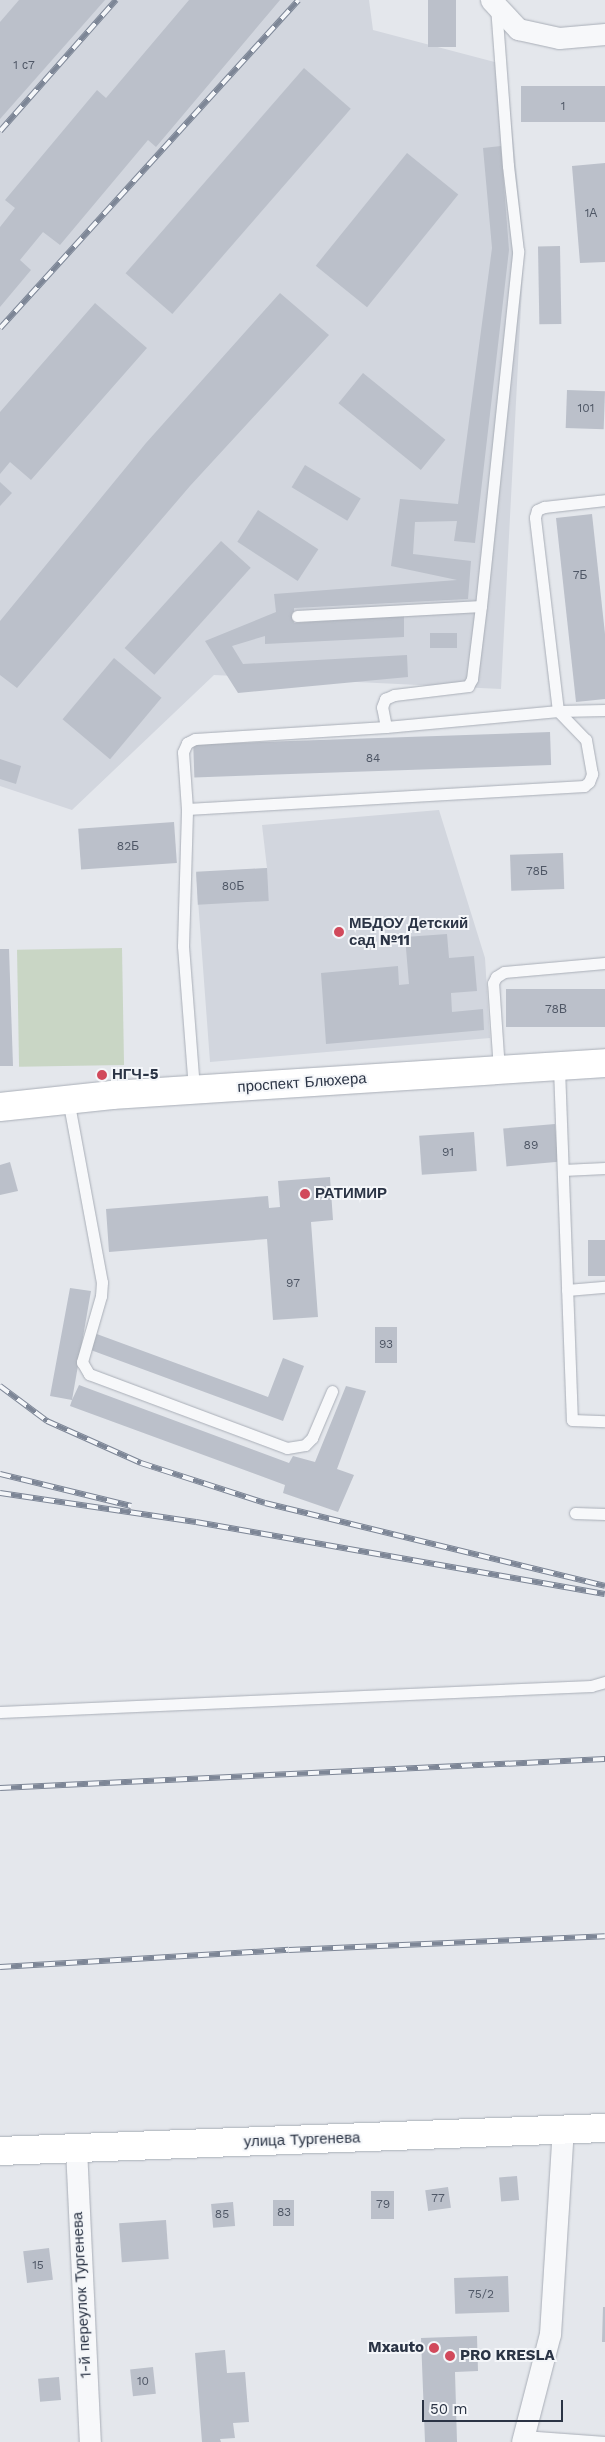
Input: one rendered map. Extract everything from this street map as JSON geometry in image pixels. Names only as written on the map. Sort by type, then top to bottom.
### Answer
[{"type":"street","points":[[493,4],[518,29],[559,38],[605,34]]},
{"type":"street","name":"проспект Блюхера","points":[[0,1107],[68,1099],[194,1089],[560,1068],[605,1063]]},
{"type":"street","name":"улица Тургенева","points":[[0,2151],[605,2128]]},
{"type":"street","points":[[522,2439],[550,2334],[563,2130]]},
{"type":"street","name":"1-й переулок Тургенева","points":[[76,2148],[90,2442]]},
{"type":"lane","points":[[386,727],[382,707],[385,699],[394,695],[468,686],[472,679],[518,251],[493,4]]},
{"type":"lane","points":[[187,809],[584,786],[589,782],[592,774],[586,740],[558,711],[535,517],[538,510],[544,507],[605,500]]},
{"type":"lane","points":[[297,616],[481,606]]},
{"type":"lane","points":[[194,1089],[183,946],[187,809],[183,752],[186,743],[195,739],[386,727],[558,711],[605,710]]},
{"type":"lane","points":[[499,1070],[493,983],[496,977],[504,972],[605,963]]},
{"type":"lane","points":[[560,1068],[572,1420],[605,1421]]},
{"type":"lane","points":[[68,1099],[102,1282],[101,1296],[82,1362],[89,1374],[287,1448],[305,1444],[312,1438],[332,1391]]},
{"type":"lane","points":[[563,1170],[605,1168]]},
{"type":"lane","points":[[567,1290],[605,1287]]},
{"type":"lane","points":[[575,1513],[605,1514]]},
{"type":"lane","points":[[0,1712],[591,1686],[605,1682]]},
{"type":"lane","points":[[522,2439],[605,2442]]},
{"type":"shaded area","points":[[0,0],[369,0],[373,30],[506,65],[524,249],[501,689],[214,675],[72,810],[0,786]]},
{"type":"shaded area","name":"МБДОУ Детский сад №11","points":[[439,810],[485,958],[490,1038],[210,1062],[196,873],[267,868],[262,825]]},
{"type":"green space","points":[[122,948],[124,1065],[19,1067],[17,950]]},
{"type":"building","points":[[19,0],[105,0],[0,119],[0,22]]},
{"type":"building","points":[[189,0],[280,0],[156,147],[148,140],[60,245],[43,232],[20,260],[31,270],[0,307],[0,227],[15,208],[5,200],[97,90],[106,98]]},
{"type":"building","points":[[428,0],[456,0],[456,47],[428,47]]},
{"type":"building","points":[[304,68],[351,109],[172,314],[126,273]]},
{"type":"building","points":[[521,86],[605,86],[605,122],[521,122]]},
{"type":"building","points":[[501,146],[509,250],[475,543],[454,541],[457,521],[415,522],[413,554],[471,561],[468,599],[294,608],[294,623],[404,616],[404,637],[265,644],[265,636],[232,646],[243,664],[407,655],[408,677],[238,693],[205,641],[276,612],[274,594],[457,580],[391,566],[400,499],[458,504],[492,248],[483,148]]},
{"type":"building","points":[[407,153],[458,195],[367,307],[316,266]]},
{"type":"building","points":[[605,163],[605,262],[580,263],[572,166]]},
{"type":"building","points":[[538,246],[560,246],[561,324],[539,324]]},
{"type":"building","points":[[280,293],[329,335],[190,486],[17,688],[0,675],[0,621],[146,443]]},
{"type":"building","points":[[95,303],[147,348],[31,480],[10,462],[0,474],[0,412]]},
{"type":"building","points":[[363,373],[445,440],[421,470],[338,403]]},
{"type":"building","points":[[567,390],[605,391],[604,429],[566,428]]},
{"type":"building","points":[[305,465],[361,498],[347,521],[292,487]]},
{"type":"building","points":[[0,482],[12,493],[0,506]]},
{"type":"building","points":[[258,510],[318,549],[298,581],[237,542]]},
{"type":"building","points":[[592,514],[605,634],[605,699],[576,702],[556,518]]},
{"type":"building","points":[[221,541],[251,568],[154,675],[125,648]]},
{"type":"building","points":[[430,633],[457,633],[457,648],[430,648]]},
{"type":"building","points":[[114,658],[161,698],[110,759],[63,719]]},
{"type":"building","points":[[550,732],[551,765],[194,777],[193,744]]},
{"type":"building","points":[[0,759],[21,766],[16,784],[0,779]]},
{"type":"building","points":[[174,822],[177,863],[81,870],[78,829]]},
{"type":"building","points":[[563,853],[564,889],[511,891],[510,855]]},
{"type":"building","points":[[267,868],[269,901],[198,905],[196,872]]},
{"type":"building","points":[[447,934],[449,958],[474,956],[477,991],[451,993],[452,1012],[483,1009],[484,1030],[326,1044],[321,973],[398,966],[399,985],[409,984],[405,937]]},
{"type":"building","points":[[0,949],[9,949],[13,1066],[0,1066]]},
{"type":"building","points":[[506,989],[605,989],[605,1027],[506,1027]]},
{"type":"building","points":[[555,1124],[558,1162],[507,1166],[503,1129]]},
{"type":"building","points":[[474,1132],[477,1171],[422,1175],[419,1136]]},
{"type":"building","points":[[10,1162],[18,1191],[0,1195],[0,1165]]},
{"type":"building","points":[[330,1177],[333,1220],[311,1222],[318,1317],[273,1320],[267,1239],[109,1252],[106,1209],[268,1196],[269,1208],[280,1207],[278,1181]]},
{"type":"building","points":[[588,1240],[605,1240],[605,1276],[588,1276]]},
{"type":"building","points":[[70,1288],[91,1291],[72,1400],[50,1396]]},
{"type":"building","points":[[375,1327],[397,1327],[397,1363],[375,1363]]},
{"type":"building","points":[[94,1333],[268,1397],[283,1358],[304,1366],[283,1421],[88,1349]]},
{"type":"building","points":[[79,1385],[289,1463],[293,1456],[315,1462],[346,1386],[366,1391],[337,1469],[354,1475],[338,1512],[283,1493],[285,1485],[70,1406]]},
{"type":"building","points":[[517,2176],[519,2200],[501,2201],[499,2178]]},
{"type":"building","points":[[448,2187],[451,2208],[428,2211],[425,2190]]},
{"type":"building","points":[[371,2191],[394,2191],[394,2219],[371,2219]]},
{"type":"building","points":[[273,2200],[294,2200],[294,2226],[273,2226]]},
{"type":"building","points":[[233,2202],[235,2226],[213,2228],[211,2204]]},
{"type":"building","points":[[166,2220],[169,2259],[122,2262],[119,2223]]},
{"type":"building","points":[[49,2248],[53,2280],[27,2283],[23,2251]]},
{"type":"building","points":[[508,2276],[509,2312],[455,2314],[454,2278]]},
{"type":"building","points":[[603,2307],[605,2307],[605,2342],[602,2342]]},
{"type":"building","points":[[477,2336],[478,2371],[455,2372],[457,2442],[425,2442],[421,2338]]},
{"type":"building","points":[[225,2350],[227,2373],[245,2372],[249,2422],[233,2423],[235,2438],[220,2439],[221,2442],[202,2442],[195,2353]]},
{"type":"building","points":[[153,2367],[156,2394],[133,2396],[130,2369]]},
{"type":"building","points":[[59,2377],[61,2400],[40,2402],[38,2379]]},
{"type":"railway","points":[[0,131],[116,0]]},
{"type":"railway","points":[[0,328],[298,0]]},
{"type":"railway","points":[[0,1386],[47,1421],[141,1463],[265,1503],[605,1586]]},
{"type":"railway","points":[[0,1474],[131,1506]]},
{"type":"railway","points":[[0,1493],[196,1522],[605,1594]]},
{"type":"railway","points":[[0,1788],[605,1759]]},
{"type":"railway","points":[[0,1967],[289,1950],[605,1936]]},
{"type":"place","name":"МБДОУ Детский сад №11","points":[[339,932]]},
{"type":"place","name":"НГЧ-5","points":[[102,1075]]},
{"type":"place","name":"РАТИМИР","points":[[305,1194]]},
{"type":"place","name":"Mxauto","points":[[434,2348]]},
{"type":"place","name":"PRO KRESLA","points":[[450,2356]]}]
